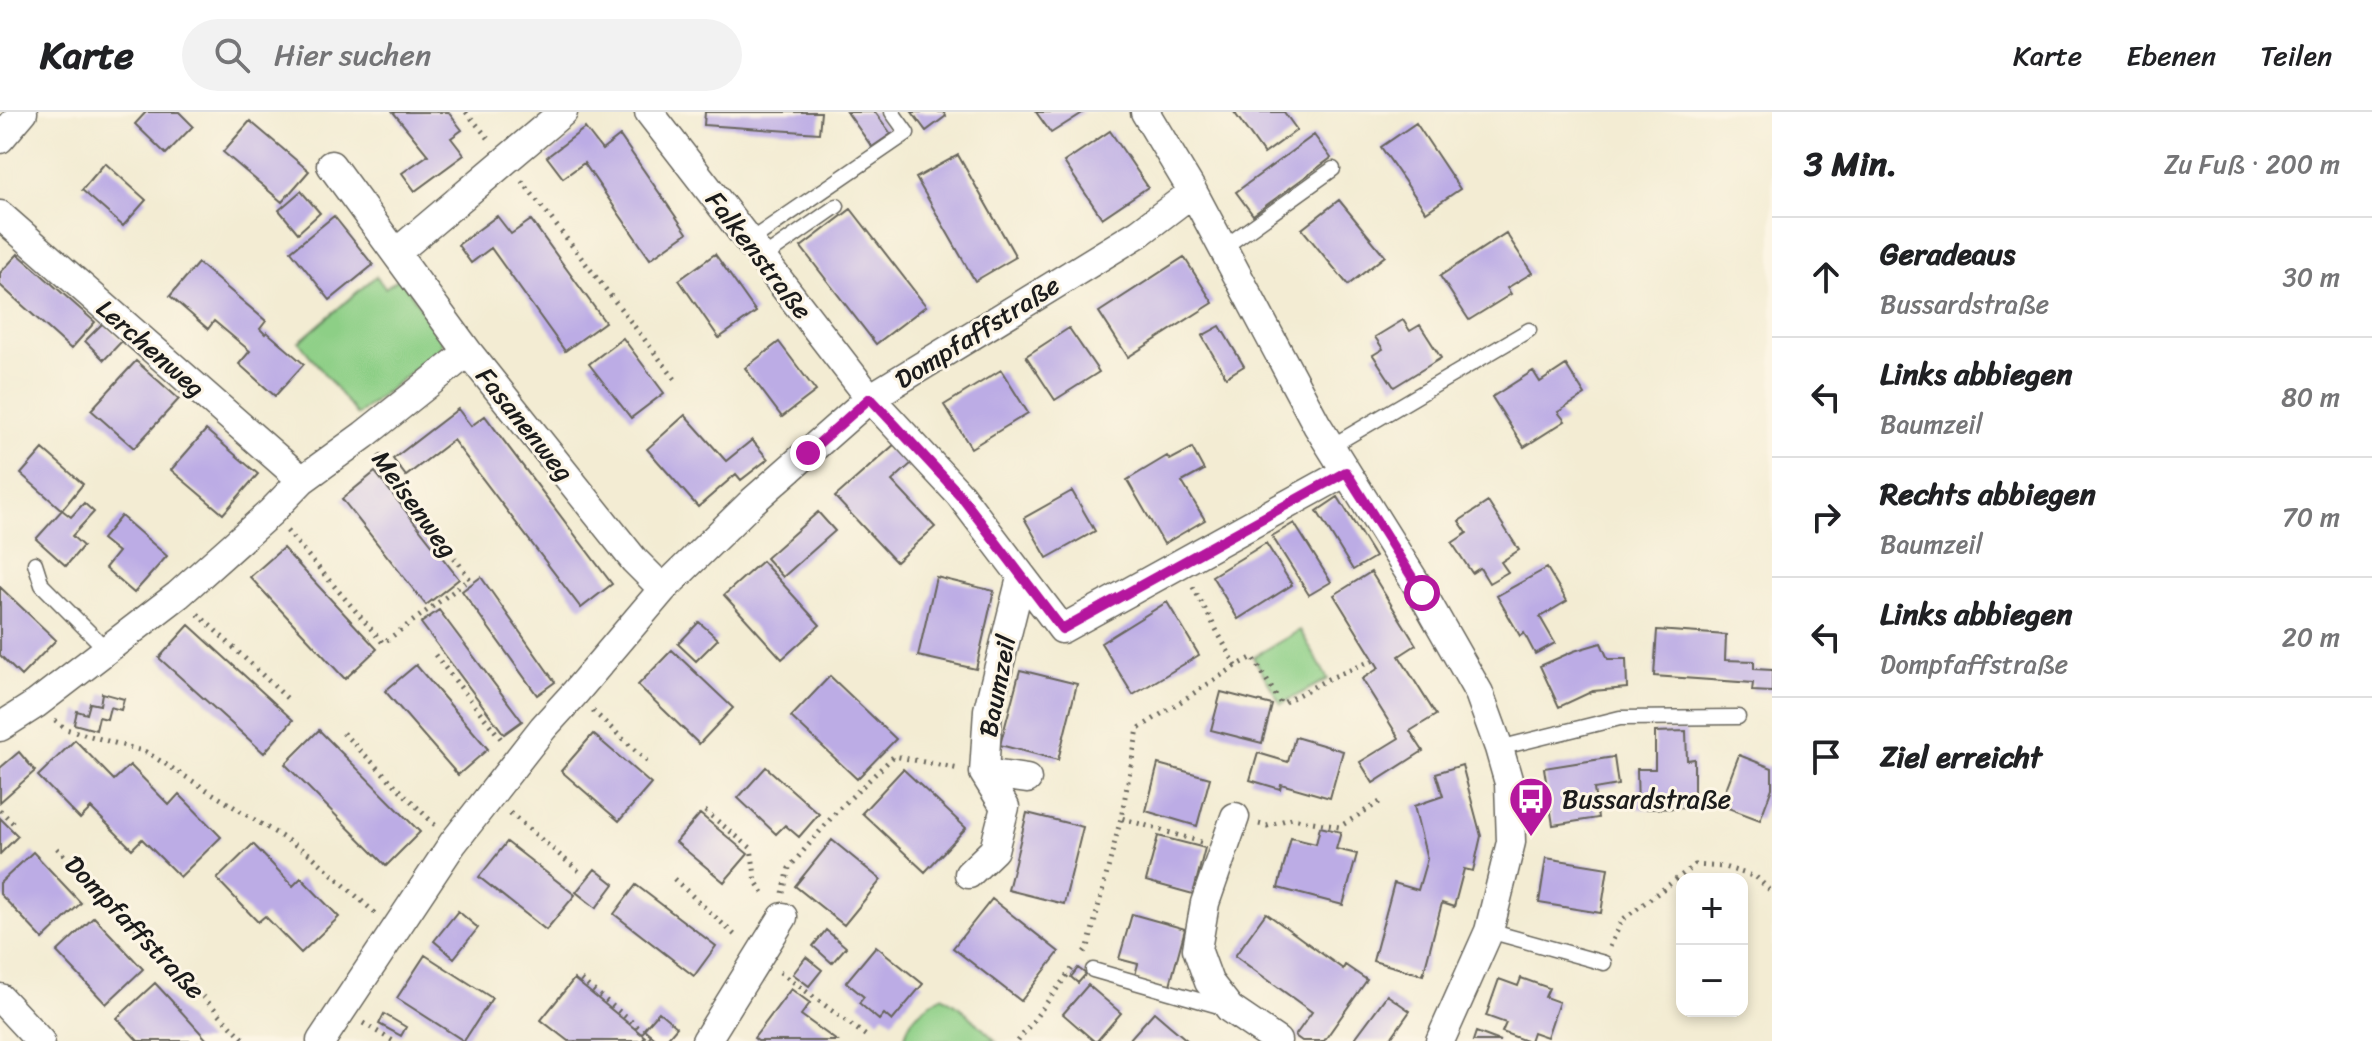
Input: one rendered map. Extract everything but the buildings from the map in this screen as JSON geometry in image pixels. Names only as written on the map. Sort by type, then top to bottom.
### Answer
[{"type":"street","points":[[0,139],[23,112]]},
{"type":"street","points":[[396,253],[563,112]]},
{"type":"street","name":"Falkenstraße","points":[[649,112],[870,398]]},
{"type":"street","points":[[1145,112],[1193,192],[1330,447],[1422,593],[1479,693],[1499,748],[1509,783],[1511,842],[1489,931],[1440,1041]]},
{"type":"street","name":"Fasanenweg","points":[[331,165],[468,352],[634,560],[663,589]]},
{"type":"street","name":"Dompfaffstraße","points":[[321,1041],[453,843],[543,728],[663,589],[753,501],[870,398],[1139,233],[1193,192]]},
{"type":"street","name":"Lerchenweg","points":[[0,215],[302,480]]},
{"type":"street","name":"Meisenweg","points":[[0,727],[36,704],[178,595],[302,480],[468,352]]},
{"type":"street","name":"Baumzeil","points":[[870,398],[960,495],[1062,629],[1346,472]]},
{"type":"street","name":"Baumzeil","points":[[969,874],[994,850],[1005,807],[984,773],[979,708],[1021,578]]},
{"type":"street","points":[[984,773],[1027,779]]},
{"type":"street","points":[[1235,817],[1205,903],[1197,949],[1209,982],[1230,1009],[1277,1041]]},
{"type":"street","points":[[706,1041],[782,918]]},
{"type":"street","points":[[0,998],[40,1041]]},
{"type":"lane","points":[[754,250],[907,133],[892,112]]},
{"type":"lane","points":[[1223,248],[1333,169]]},
{"type":"lane","points":[[754,250],[837,206]]},
{"type":"lane","points":[[1330,447],[1529,330]]},
{"type":"lane","points":[[35,563],[42,585],[106,649]]},
{"type":"lane","points":[[1499,748],[1620,718],[1738,717]]},
{"type":"lane","points":[[1489,931],[1604,963]]},
{"type":"lane","points":[[1093,970],[1230,1009]]},
{"type":"path","points":[[466,112],[675,379]]},
{"type":"path","name":"Meisenweg","points":[[271,512],[383,643],[470,579],[364,435]]},
{"type":"path","points":[[1180,564],[1236,666]]},
{"type":"path","points":[[178,595],[290,701]]},
{"type":"path","points":[[435,655],[518,760]]},
{"type":"path","points":[[1018,1041],[1088,947],[1121,818],[1138,729],[1253,657],[1281,704],[1328,679],[1374,660]]},
{"type":"path","points":[[574,694],[651,765]]},
{"type":"path","points":[[36,704],[66,729],[146,752],[311,855],[395,930]]},
{"type":"path","points":[[343,733],[453,843]]},
{"type":"path","points":[[782,918],[789,868],[837,811],[894,756],[984,773]]},
{"type":"path","points":[[490,797],[581,873]]},
{"type":"path","points":[[1235,817],[1267,826],[1292,818],[1339,827],[1383,800]]},
{"type":"path","points":[[0,810],[15,825]]},
{"type":"path","points":[[705,811],[751,848],[756,882],[782,918]]},
{"type":"path","points":[[1121,818],[1209,844]]},
{"type":"path","name":"Dompfaffstraße","points":[[57,848],[246,1041]]},
{"type":"path","points":[[1604,963],[1622,920],[1695,865],[1724,867],[1756,877],[1772,892]]},
{"type":"path","points":[[674,879],[723,927],[869,1038]]},
{"type":"path","points":[[581,980],[655,1041]]},
{"type":"green space","points":[[376,276],[385,288],[400,278],[441,337],[442,344],[440,349],[357,415],[299,342]]},
{"type":"green space","points":[[1300,630],[1328,679],[1281,704],[1253,657]]},
{"type":"green space","points":[[942,996],[961,1008],[996,1041],[905,1041],[912,1020]]},
{"type":"place","name":"Bussardstraße","points":[[1531,838]]},
{"type":"route","points":[[808,453],[870,398],[960,495],[1062,629],[1346,472],[1422,593]]}]
